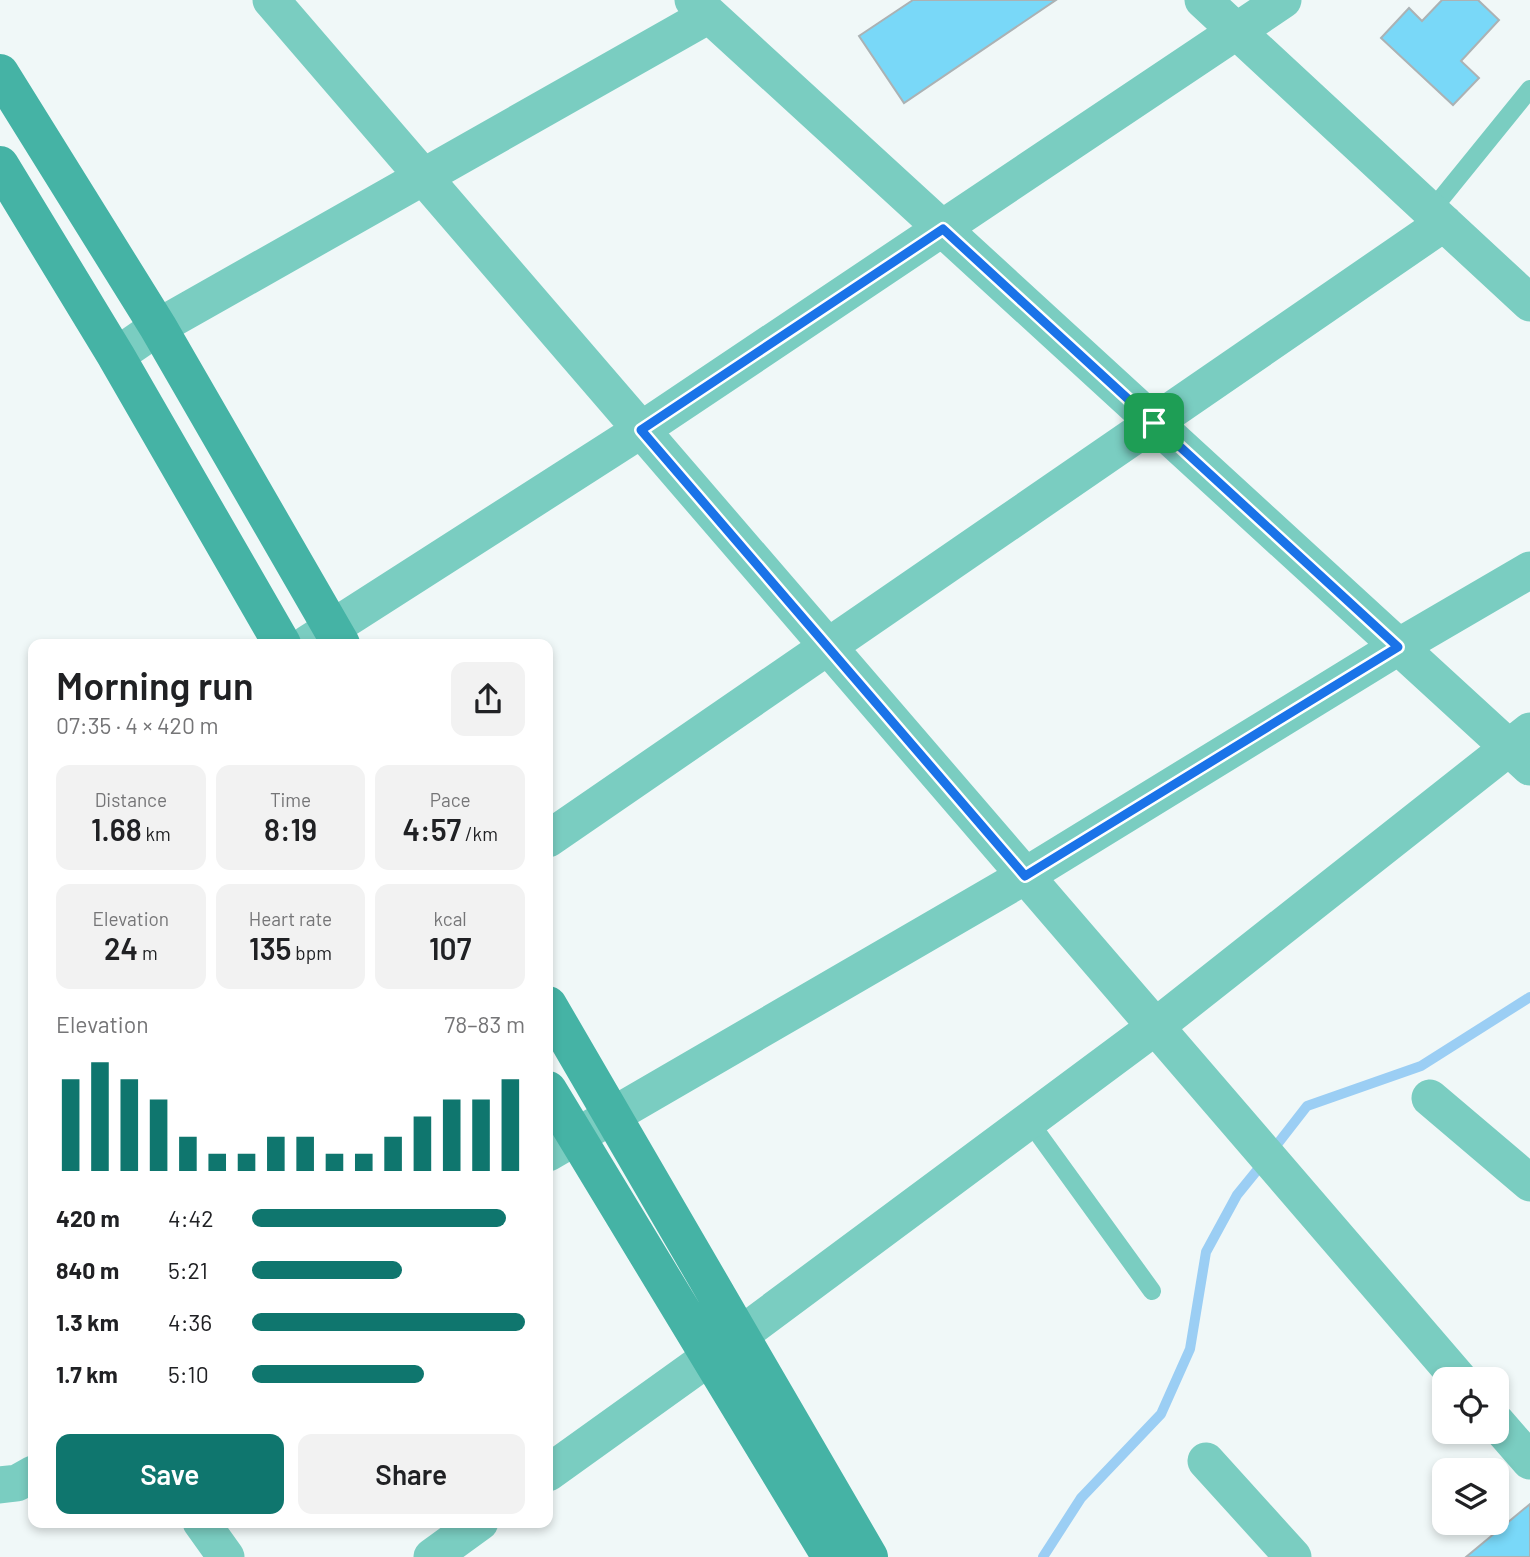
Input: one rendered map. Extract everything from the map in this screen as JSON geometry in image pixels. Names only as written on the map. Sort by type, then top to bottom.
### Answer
[{"type":"main road","points":[[0,73],[158,327],[327,639]]},
{"type":"main road","points":[[0,165],[116,356],[279,639]]},
{"type":"main road","points":[[553,1014],[611,1118],[831,1557]]},
{"type":"main road","points":[[553,1111],[561,1144],[724,1346],[870,1557]]},
{"type":"street","points":[[271,0],[1449,1367]]},
{"type":"street","points":[[1203,0],[1530,303]]},
{"type":"street","points":[[327,639],[1283,0]]},
{"type":"street","points":[[116,356],[158,327],[423,177],[701,7],[1398,647],[1523,749],[1029,1121],[553,1469]]},
{"type":"street","points":[[553,836],[1154,423],[1437,217]]},
{"type":"street","points":[[561,1144],[611,1118],[1025,876],[1398,647],[1530,570]]},
{"type":"street","points":[[1430,1098],[1530,1183]]},
{"type":"street","points":[[1509,1437],[1530,1461]]},
{"type":"street","points":[[1206,1461],[1293,1557]]},
{"type":"street","points":[[0,1485],[17,1483],[28,1477]]},
{"type":"street","points":[[205,1528],[226,1557]]},
{"type":"street","points":[[432,1557],[471,1534]]},
{"type":"lane","points":[[1437,217],[1530,89]]},
{"type":"lane","points":[[1029,1121],[1152,1291]]},
{"type":"building","points":[[913,0],[1056,0],[904,103],[859,36]]},
{"type":"building","points":[[1442,0],[1478,0],[1499,20],[1461,61],[1479,78],[1453,105],[1381,38],[1409,8],[1422,21]]},
{"type":"building","points":[[1530,1504],[1530,1557],[1466,1557],[1493,1535],[1509,1535],[1509,1521]]},
{"type":"waterway","points":[[1272,1151],[1307,1106],[1421,1066],[1530,997]]},
{"type":"waterway","points":[[1043,1557],[1081,1498],[1161,1414],[1190,1349],[1206,1252],[1237,1195],[1263,1163]]},
{"type":"route","points":[[943,229],[1154,423],[1398,647],[1025,876],[641,430],[943,229]]}]
